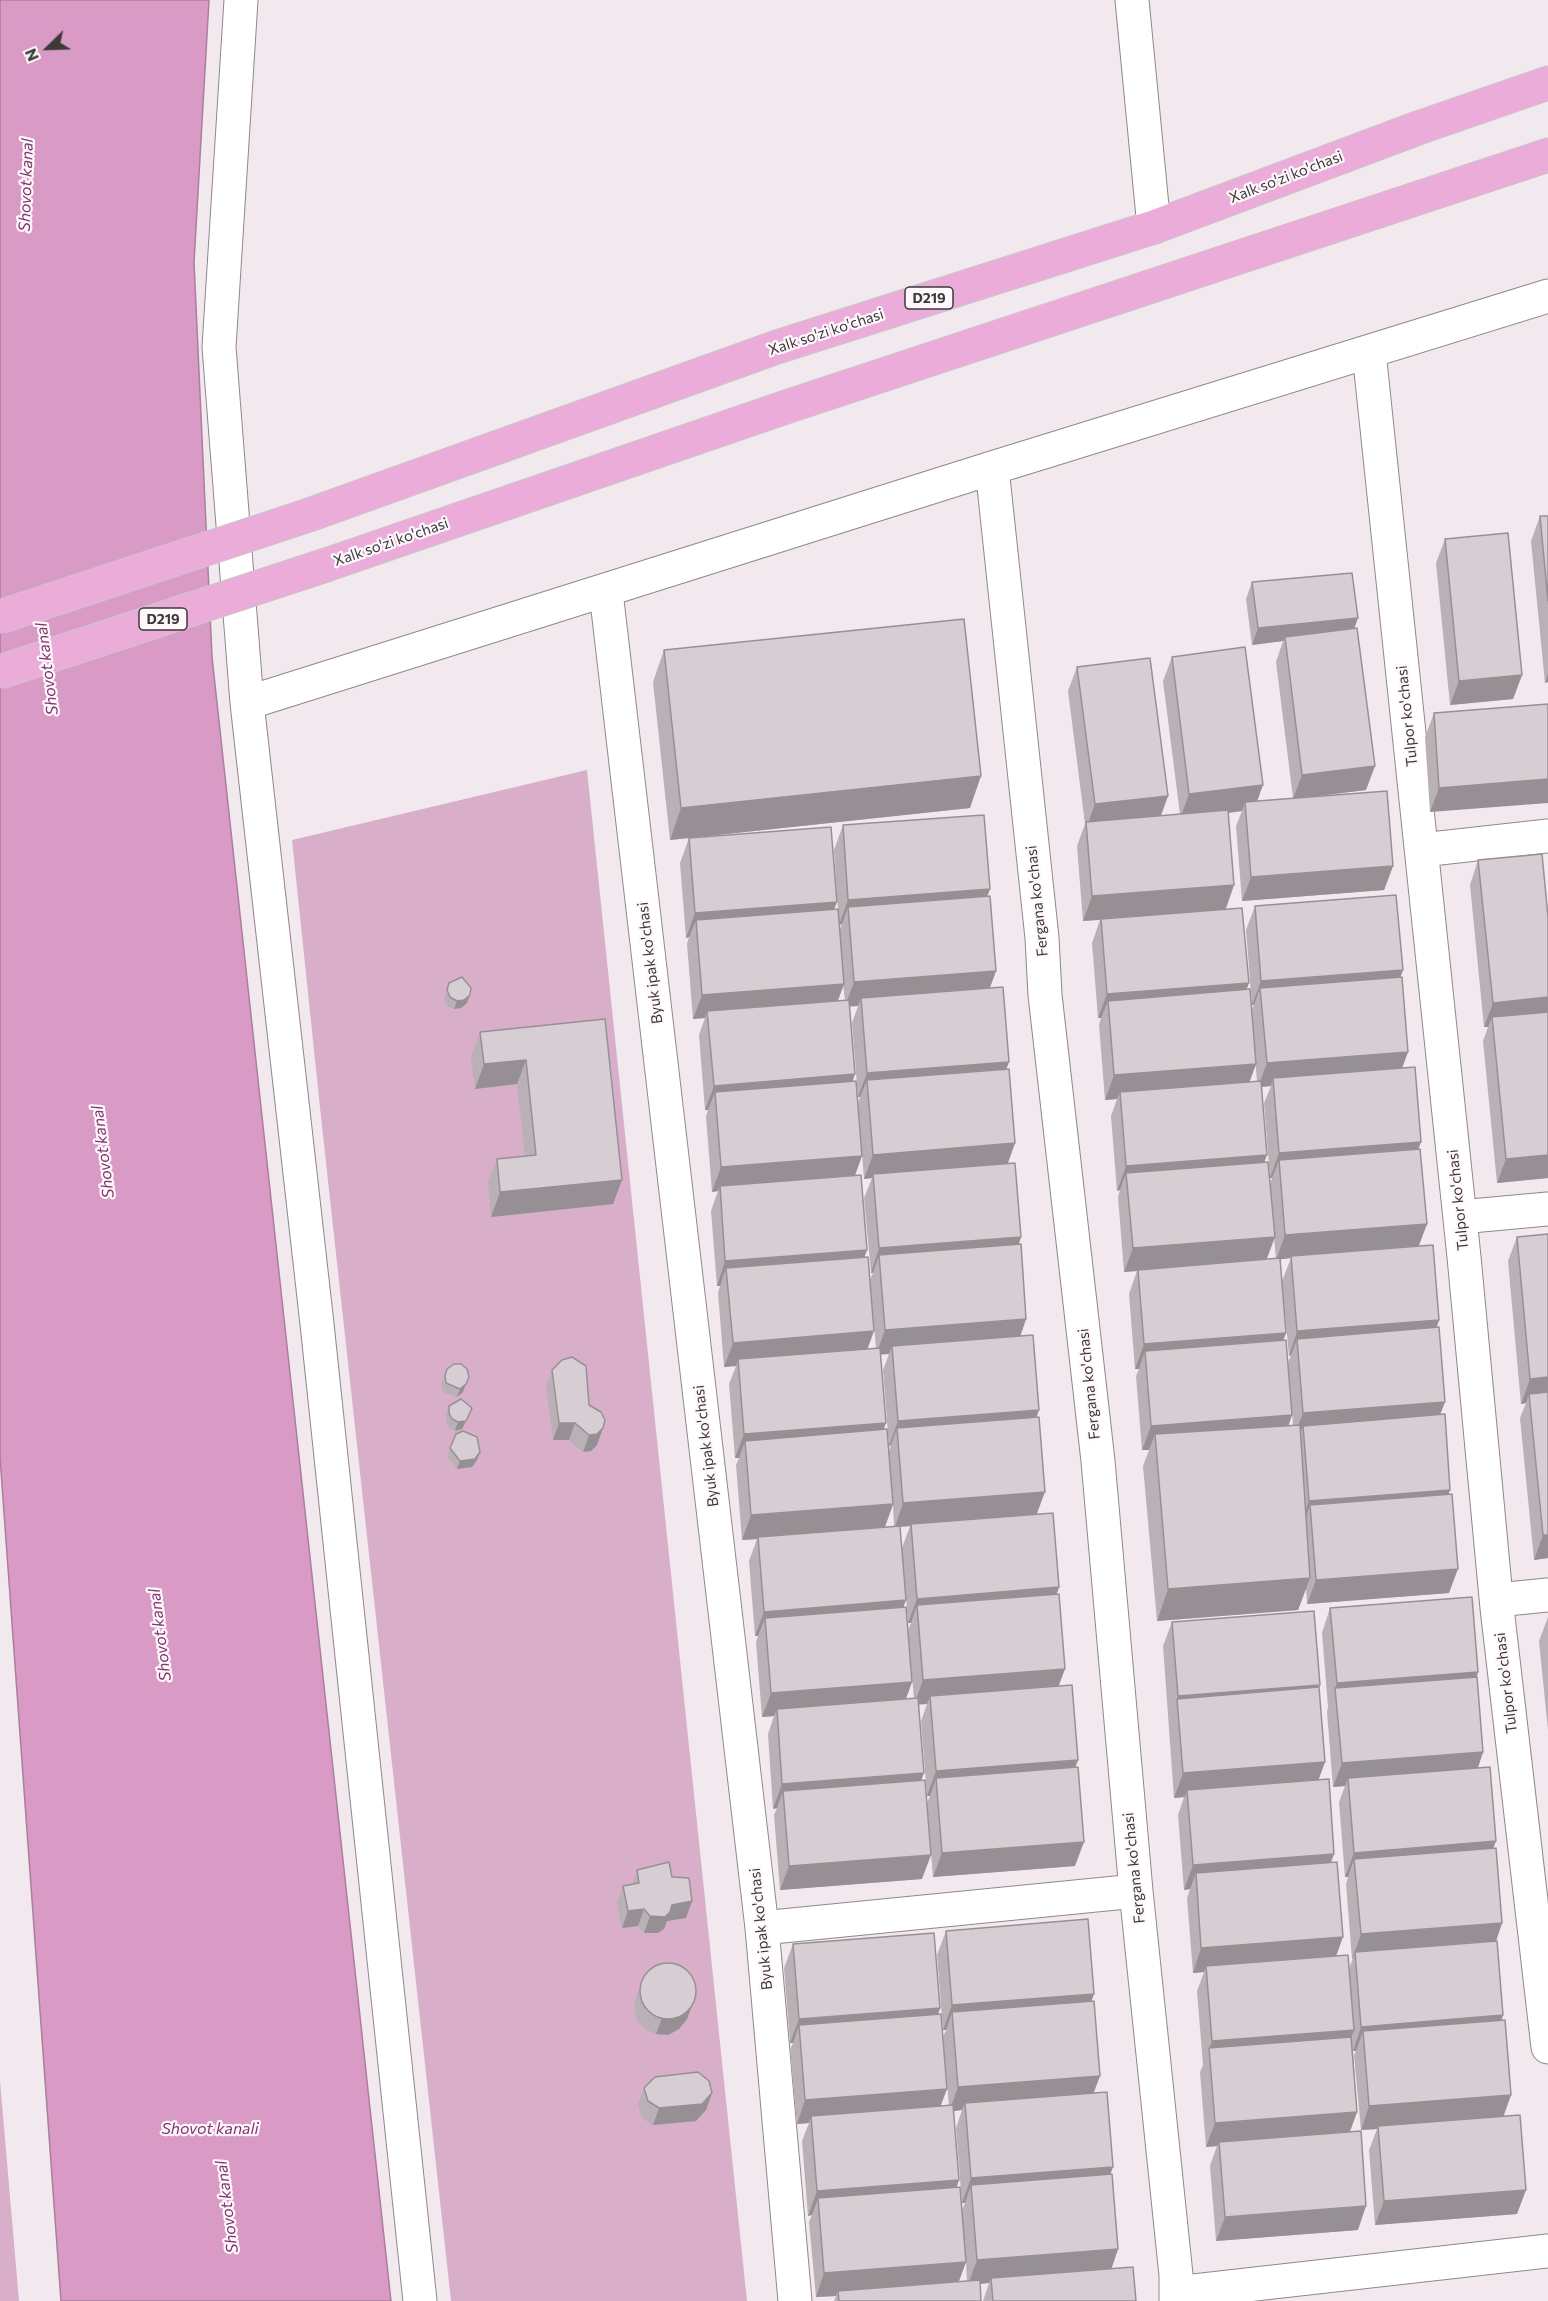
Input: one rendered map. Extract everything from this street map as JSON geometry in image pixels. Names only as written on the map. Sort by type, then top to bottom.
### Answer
[{"type":"main road","name":"Xalk so'zi ko'chasi","points":[[0,617],[309,514],[777,347],[1154,227],[1418,128],[1548,83]]},
{"type":"main road","name":"Xalk so'zi ko'chasi","points":[[0,672],[326,565],[786,407],[1548,155]]},
{"type":"street","points":[[241,0],[219,347],[247,704],[318,1336],[420,2301]]},
{"type":"street","points":[[1132,0],[1154,227]]},
{"type":"street","points":[[247,704],[992,468],[1548,297]]},
{"type":"street","name":"Tulpor ko'chasi","points":[[1369,352],[1460,1217],[1497,1600],[1544,1978],[1548,2047]]},
{"type":"street","name":"Fergana ko'chasi","points":[[992,468],[1042,938],[1045,995],[1098,1461],[1136,1892],[1176,2275],[1176,2297]]},
{"type":"street","name":"Byuk ipak ko'chasi","points":[[606,592],[762,1928],[795,2301]]},
{"type":"street","points":[[1422,850],[1548,836]]},
{"type":"street","points":[[1460,1217],[1548,1209]]},
{"type":"street","points":[[1497,1600],[1548,1595]]},
{"type":"street","points":[[762,1928],[1136,1892]]},
{"type":"street","points":[[1176,2297],[1548,2251]]},
{"type":"shaded area","points":[[587,770],[747,2301],[451,2301],[292,840]]},
{"type":"shaded area","points":[[0,2081],[19,2301],[0,2301]]},
{"type":"water","name":"Shovot kanali","points":[[0,0],[209,0],[194,262],[212,657],[391,2301],[61,2301],[0,1457]]},
{"type":"building","points":[[1540,516],[1548,516],[1548,601]]},
{"type":"building","points":[[1508,533],[1522,675],[1459,681],[1445,539]]},
{"type":"building","points":[[1352,573],[1358,618],[1258,628],[1252,582]]},
{"type":"building","points":[[964,619],[981,776],[681,808],[664,650]]},
{"type":"building","points":[[1357,628],[1375,766],[1302,775],[1285,637]]},
{"type":"building","points":[[1245,647],[1263,785],[1189,794],[1172,657]]},
{"type":"building","points":[[1150,658],[1168,796],[1095,804],[1077,667]]},
{"type":"building","points":[[1548,704],[1548,779],[1439,788],[1434,713]]},
{"type":"building","points":[[1387,791],[1393,866],[1251,877],[1245,802]]},
{"type":"building","points":[[1228,810],[1234,885],[1092,896],[1086,822]]},
{"type":"building","points":[[984,815],[990,889],[848,900],[843,825]]},
{"type":"building","points":[[831,827],[837,902],[695,913],[689,838]]},
{"type":"building","points":[[1542,854],[1548,917],[1548,997],[1493,1003],[1478,860]]},
{"type":"building","points":[[1396,895],[1403,970],[1261,981],[1255,906]]},
{"type":"building","points":[[990,896],[996,971],[854,982],[848,907]]},
{"type":"building","points":[[1242,908],[1249,983],[1107,994],[1101,919]]},
{"type":"building","points":[[838,909],[844,984],[702,995],[696,920]]},
{"type":"building","points":[[462,977],[471,988],[470,995],[464,1000],[457,1001],[450,997],[447,990],[449,983]]},
{"type":"building","points":[[1402,977],[1408,1052],[1267,1063],[1260,988]]},
{"type":"building","points":[[1003,987],[1009,1062],[867,1073],[861,998]]},
{"type":"building","points":[[1250,989],[1256,1064],[1114,1075],[1108,1001]]},
{"type":"building","points":[[849,1000],[855,1074],[714,1086],[707,1011]]},
{"type":"building","points":[[1548,1012],[1548,1155],[1506,1159],[1492,1017]]},
{"type":"building","points":[[605,1019],[622,1180],[500,1192],[497,1159],[536,1155],[526,1060],[484,1064],[480,1032]]},
{"type":"building","points":[[1415,1067],[1421,1142],[1279,1153],[1273,1078]]},
{"type":"building","points":[[1009,1069],[1015,1143],[873,1155],[867,1080]]},
{"type":"building","points":[[856,1081],[862,1156],[721,1167],[715,1092]]},
{"type":"building","points":[[1261,1081],[1267,1155],[1126,1166],[1120,1092]]},
{"type":"building","points":[[1420,1149],[1427,1224],[1285,1235],[1279,1160]]},
{"type":"building","points":[[1268,1162],[1275,1237],[1133,1248],[1126,1173]]},
{"type":"building","points":[[1015,1163],[1021,1237],[879,1248],[873,1174]]},
{"type":"building","points":[[861,1175],[867,1250],[725,1261],[720,1186]]},
{"type":"building","points":[[1548,1234],[1548,1377],[1530,1379],[1517,1237]]},
{"type":"building","points":[[1021,1244],[1026,1319],[885,1330],[879,1255]]},
{"type":"building","points":[[1433,1245],[1439,1320],[1297,1331],[1291,1256]]},
{"type":"building","points":[[868,1257],[874,1331],[733,1343],[726,1268]]},
{"type":"building","points":[[1280,1258],[1286,1333],[1144,1344],[1138,1270]]},
{"type":"building","points":[[1439,1327],[1445,1402],[1303,1413],[1297,1339]]},
{"type":"building","points":[[1033,1335],[1039,1410],[898,1421],[892,1346]]},
{"type":"building","points":[[1286,1340],[1292,1415],[1151,1426],[1145,1351]]},
{"type":"building","points":[[880,1348],[886,1423],[744,1434],[738,1359]]},
{"type":"building","points":[[572,1357],[586,1366],[589,1405],[601,1412],[605,1420],[603,1428],[597,1434],[589,1435],[575,1423],[559,1423],[552,1370],[562,1360]]},
{"type":"building","points":[[454,1364],[461,1364],[467,1369],[469,1377],[460,1389],[446,1383],[447,1369]]},
{"type":"building","points":[[1548,1392],[1548,1535],[1543,1535],[1529,1394]]},
{"type":"building","points":[[461,1399],[472,1408],[466,1421],[458,1422],[452,1419],[449,1406]]},
{"type":"building","points":[[1445,1414],[1450,1490],[1309,1501],[1303,1426]]},
{"type":"building","points":[[1039,1417],[1045,1492],[903,1503],[897,1428]]},
{"type":"building","points":[[1300,1425],[1310,1578],[1168,1589],[1155,1434]]},
{"type":"building","points":[[887,1429],[893,1504],[751,1515],[745,1441]]},
{"type":"building","points":[[463,1431],[477,1437],[480,1452],[475,1459],[460,1461],[450,1448],[456,1434]]},
{"type":"building","points":[[1452,1494],[1458,1569],[1316,1580],[1310,1505]]},
{"type":"building","points":[[1053,1513],[1059,1587],[917,1599],[911,1524]]},
{"type":"building","points":[[900,1526],[906,1600],[764,1612],[758,1537]]},
{"type":"building","points":[[1059,1594],[1065,1669],[923,1680],[917,1605]]},
{"type":"building","points":[[1472,1597],[1478,1672],[1337,1683],[1330,1608]]},
{"type":"building","points":[[906,1607],[912,1682],[771,1693],[765,1618]]},
{"type":"building","points":[[1314,1611],[1320,1685],[1178,1696],[1172,1622]]},
{"type":"building","points":[[1477,1677],[1483,1752],[1342,1763],[1335,1688]]},
{"type":"building","points":[[1072,1685],[1078,1760],[936,1771],[930,1696]]},
{"type":"building","points":[[1319,1687],[1325,1762],[1183,1773],[1177,1699]]},
{"type":"building","points":[[918,1698],[924,1773],[782,1784],[777,1709]]},
{"type":"building","points":[[1078,1767],[1084,1842],[942,1853],[936,1778]]},
{"type":"building","points":[[1490,1767],[1496,1841],[1354,1853],[1348,1778]]},
{"type":"building","points":[[1329,1779],[1334,1854],[1193,1865],[1187,1790]]},
{"type":"building","points":[[925,1780],[931,1855],[789,1866],[783,1791]]},
{"type":"building","points":[[1496,1848],[1502,1923],[1361,1934],[1354,1859]]},
{"type":"building","points":[[669,1862],[672,1877],[689,1878],[692,1901],[672,1905],[665,1917],[650,1916],[644,1909],[628,1911],[623,1886],[639,1883],[637,1870]]},
{"type":"building","points":[[1337,1862],[1343,1937],[1201,1948],[1196,1873]]},
{"type":"building","points":[[1088,1919],[1094,1994],[952,2005],[946,1931]]},
{"type":"building","points":[[934,1933],[940,2008],[799,2019],[793,1944]]},
{"type":"building","points":[[1497,1941],[1503,2015],[1361,2027],[1355,1952]]},
{"type":"building","points":[[1348,1955],[1354,2030],[1212,2041],[1206,1966]]},
{"type":"building","points":[[668,1963],[679,1965],[688,1971],[694,1980],[696,1991],[694,2002],[688,2011],[679,2017],[668,2019],[657,2017],[648,2011],[642,2002],[640,1991],[642,1980],[648,1971],[657,1965]]},
{"type":"building","points":[[1094,2001],[1100,2076],[958,2087],[952,2012]]},
{"type":"building","points":[[941,2014],[947,2089],[805,2100],[799,2025]]},
{"type":"building","points":[[1505,2020],[1511,2095],[1369,2106],[1363,2031]]},
{"type":"building","points":[[1351,2037],[1357,2112],[1215,2123],[1209,2048]]},
{"type":"building","points":[[698,2072],[709,2081],[712,2093],[702,2104],[659,2108],[648,2101],[644,2088],[655,2077]]},
{"type":"building","points":[[1107,2092],[1113,2167],[971,2178],[965,2103]]},
{"type":"building","points":[[953,2105],[959,2180],[817,2191],[811,2116]]},
{"type":"building","points":[[1520,2115],[1526,2190],[1384,2201],[1378,2126]]},
{"type":"building","points":[[1361,2131],[1366,2206],[1225,2217],[1219,2142]]},
{"type":"building","points":[[1112,2174],[1118,2249],[977,2260],[971,2185]]},
{"type":"building","points":[[960,2187],[966,2262],[824,2273],[818,2198]]},
{"type":"building","points":[[1133,2267],[1136,2301],[993,2301],[991,2278]]},
{"type":"building","points":[[980,2280],[981,2301],[839,2301],[838,2291]]},
{"type":"water label","name":"Shovot kanal","points":[[26,185]]},
{"type":"water label","name":"Shovot kanal","points":[[47,669]]},
{"type":"water label","name":"Shovot kanal","points":[[103,1152]]},
{"type":"water label","name":"Shovot kanal","points":[[160,1635]]},
{"type":"water label","name":"Shovot kanal","points":[[227,2207]]}]
